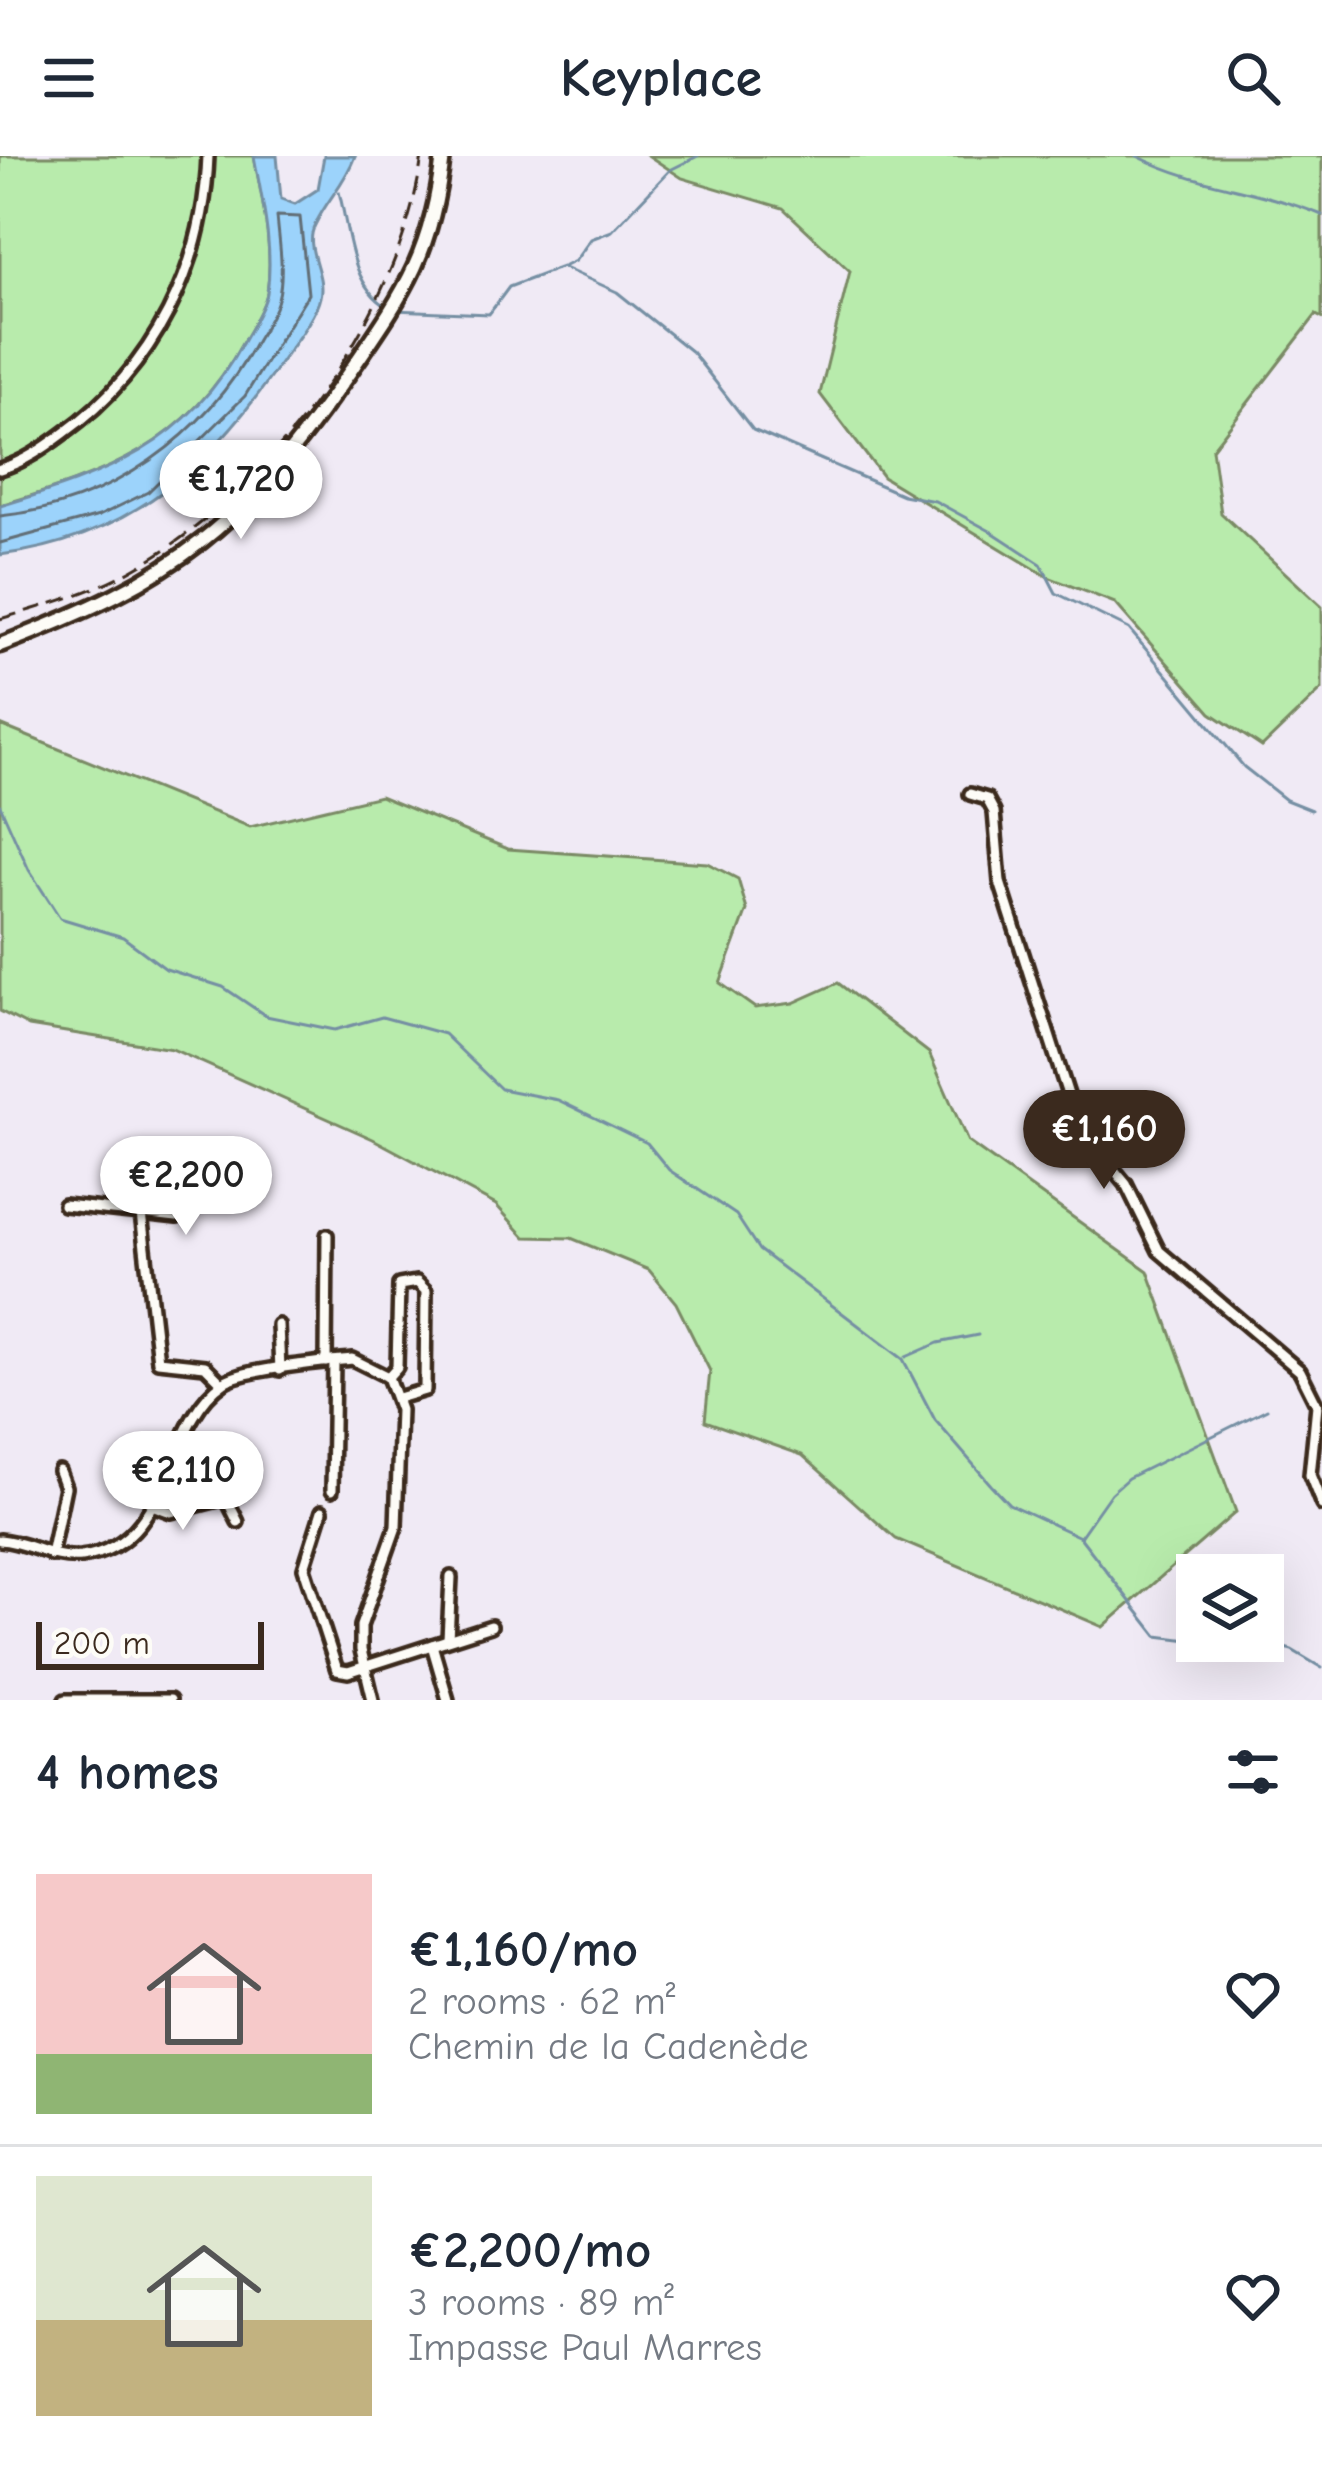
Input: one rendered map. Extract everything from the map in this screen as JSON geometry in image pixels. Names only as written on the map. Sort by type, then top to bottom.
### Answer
[{"type":"main road","points":[[0,645],[142,584],[236,515],[297,447],[405,292],[431,232],[443,156]]},
{"type":"street","points":[[0,469],[34,455],[107,402],[133,370],[180,288],[203,212],[208,156]]},
{"type":"street","points":[[970,794],[987,799],[994,812],[1000,882],[1078,1126],[1126,1184],[1159,1251],[1300,1371],[1317,1405],[1310,1475],[1322,1504]]},
{"type":"street","points":[[64,1205],[177,1217],[185,1190]]},
{"type":"street","points":[[141,1213],[158,1361],[205,1366],[222,1383]]},
{"type":"street","points":[[327,1234],[332,1490]]},
{"type":"street","points":[[388,1377],[397,1367],[399,1285],[417,1282],[426,1291],[424,1390],[398,1398]]},
{"type":"street","points":[[278,1325],[280,1370]]},
{"type":"street","points":[[0,1540],[51,1555],[77,1557],[109,1549],[132,1533],[152,1505],[201,1411],[222,1383],[247,1373],[330,1361],[366,1362],[388,1377],[398,1398],[397,1521],[391,1550],[365,1609],[364,1667],[373,1700]]},
{"type":"street","points":[[51,1555],[65,1486],[59,1471]]},
{"type":"street","points":[[152,1505],[171,1512],[226,1498],[238,1522]]},
{"type":"street","points":[[322,1511],[304,1568],[331,1664],[342,1673],[491,1626]]},
{"type":"street","points":[[448,1640],[452,1577]]},
{"type":"street","points":[[432,1645],[448,1700]]},
{"type":"street","points":[[65,1700],[170,1700]]},
{"type":"green space","points":[[0,156],[254,156],[269,259],[267,293],[260,312],[221,378],[196,407],[140,451],[109,467],[0,505]]},
{"type":"green space","points":[[649,156],[1322,156],[1322,318],[1316,315],[1212,449],[1221,513],[1322,607],[1322,689],[1262,747],[1211,713],[1115,603],[1048,577],[883,477],[820,394],[850,271],[783,208],[682,178]]},
{"type":"green space","points":[[0,725],[250,827],[380,796],[508,849],[707,863],[738,879],[747,910],[720,983],[755,1008],[793,1003],[838,983],[929,1053],[968,1142],[1148,1271],[1236,1512],[1187,1554],[1176,1554],[1176,1564],[1103,1627],[896,1539],[802,1455],[705,1421],[710,1371],[676,1303],[649,1270],[571,1238],[525,1237],[496,1205],[373,1139],[172,1049],[29,1026],[0,1011]]},
{"type":"water","points":[[254,156],[277,156],[281,199],[295,204],[318,189],[324,156],[355,156],[312,234],[321,288],[305,329],[228,432],[164,491],[89,533],[0,555],[0,506],[75,482],[140,451],[196,407],[221,378],[267,293],[268,241]]},
{"type":"waterway","points":[[563,267],[575,261],[591,239],[612,231],[670,170],[698,156]]},
{"type":"waterway","points":[[1137,156],[1322,215]]},
{"type":"waterway","points":[[339,192],[358,270],[386,306]]},
{"type":"waterway","points":[[394,310],[489,314],[509,287],[562,267],[617,292],[692,352],[753,430],[903,495],[935,501],[1041,564],[1056,593],[1129,629],[1244,767],[1286,800],[1311,810]]},
{"type":"waterway","points":[[0,805],[29,870],[60,918],[123,937],[166,969],[223,987],[266,1016],[335,1030],[382,1017],[444,1034],[501,1089],[558,1100],[647,1143],[669,1170],[736,1215],[759,1250],[903,1359],[935,1420],[1009,1504],[1080,1537],[1157,1636],[1176,1638]]},
{"type":"waterway","points":[[906,1357],[938,1343],[978,1335]]},
{"type":"waterway","points":[[1080,1537],[1111,1493],[1128,1478],[1267,1409]]},
{"type":"waterway","points":[[1284,1648],[1322,1668]]},
{"type":"railway","points":[[0,619],[88,591],[137,567],[188,533],[282,444],[359,335],[388,276],[409,216],[422,156]]}]
